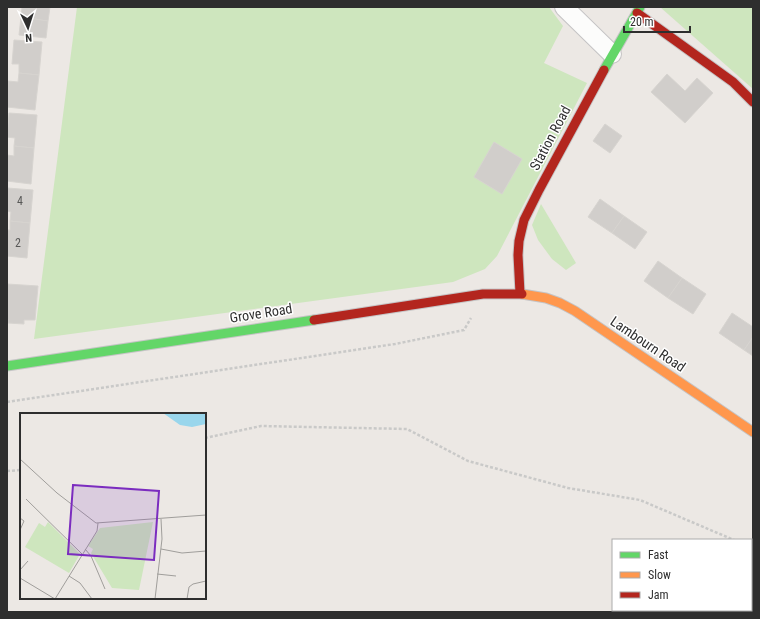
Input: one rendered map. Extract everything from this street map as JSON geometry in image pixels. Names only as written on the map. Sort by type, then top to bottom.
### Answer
[{"type":"street","points":[[564,7],[612,54]]},
{"type":"street","points":[[638,10],[733,82],[753,102]]},
{"type":"street","name":"Station Road","points":[[520,293],[518,255],[519,241],[524,220],[538,190],[612,54],[638,10]]},
{"type":"street","name":"Grove Road","points":[[7,366],[483,294],[520,293]]},
{"type":"street","name":"Lambourn Road","points":[[520,293],[536,295],[556,301],[575,311],[753,432]]},
{"type":"path","points":[[7,402],[395,344],[464,330],[483,294]]},
{"type":"path","points":[[206,438],[261,426],[406,429],[468,461],[568,488],[640,500],[732,539]]},
{"type":"path","points":[[7,471],[20,470]]},
{"type":"green space","points":[[77,7],[549,7],[563,26],[544,63],[587,83],[497,256],[485,269],[453,282],[34,339]]},
{"type":"green space","points":[[660,7],[753,7],[753,89]]},
{"type":"green space","points":[[541,204],[576,263],[566,270],[552,259],[538,240],[532,225]]},
{"type":"building","points":[[22,7],[50,7],[48,21],[21,17]]},
{"type":"building","points":[[21,17],[48,21],[46,38],[19,35]]},
{"type":"building","points":[[14,40],[42,42],[39,75],[19,73],[19,64],[12,64]]},
{"type":"building","points":[[19,73],[39,75],[35,110],[7,107],[8,81],[18,82]]},
{"type":"building","points":[[667,74],[685,91],[697,78],[713,93],[685,123],[651,92]]},
{"type":"building","points":[[9,113],[37,115],[34,148],[14,146],[15,138],[7,137]]},
{"type":"building","points":[[605,124],[622,136],[610,153],[593,141]]},
{"type":"building","points":[[494,142],[522,159],[502,194],[474,177]]},
{"type":"building","points":[[14,146],[34,148],[31,184],[7,181],[7,155],[14,156]]},
{"type":"building","points":[[7,188],[33,190],[30,223],[10,221],[11,212],[7,211]]},
{"type":"building","points":[[600,199],[624,216],[612,233],[588,217]]},
{"type":"building","points":[[624,216],[647,232],[635,249],[612,233]]},
{"type":"building","points":[[10,221],[30,223],[27,258],[7,256],[7,230],[10,230]]},
{"type":"building","points":[[658,261],[682,278],[668,298],[644,281]]},
{"type":"building","points":[[682,278],[706,294],[693,314],[668,298]]},
{"type":"building","points":[[7,284],[38,286],[35,320],[24,320],[24,324],[8,323]]},
{"type":"building","points":[[732,313],[753,327],[753,337],[744,350],[719,333]]},
{"type":"building","points":[[753,337],[753,356],[744,350]]},
{"type":"traffic: fast","points":[[604,70],[640,7]]},
{"type":"traffic: fast","points":[[7,366],[314,320]]},
{"type":"traffic: slow","points":[[522,294],[546,298],[575,311],[753,432]]},
{"type":"traffic: jam","points":[[637,13],[733,82],[753,102]]},
{"type":"traffic: jam","points":[[520,293],[518,255],[519,241],[524,220],[604,70]]},
{"type":"traffic: jam","points":[[314,320],[483,294],[522,294]]}]
